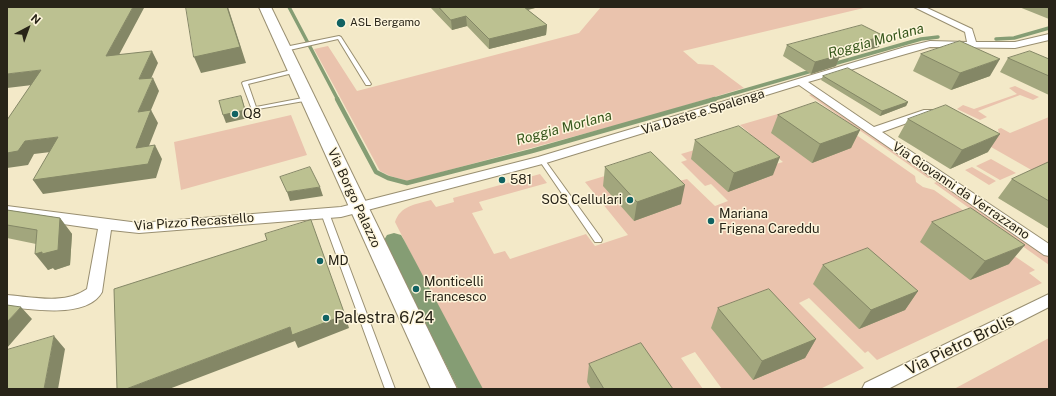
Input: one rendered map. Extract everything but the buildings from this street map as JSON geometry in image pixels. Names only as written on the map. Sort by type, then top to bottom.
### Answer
[{"type":"main road","name":"Via Borgo Palazzo","points":[[265,7],[289,48],[295,71],[444,389]]},
{"type":"street","points":[[918,7],[968,31],[972,44]]},
{"type":"street","name":"Via Daste e Spalenga","points":[[358,208],[542,160],[930,44],[1015,45],[1049,37]]},
{"type":"street","name":"Via Giovanni da Verrazzano","points":[[801,82],[1049,251]]},
{"type":"street","name":"Via Giovanni da Verrazzano","points":[[872,130],[937,109]]},
{"type":"street","name":"Via Pizzo Recastello","points":[[7,211],[105,225],[139,228],[325,213],[358,208]]},
{"type":"street","points":[[7,301],[62,304],[77,303],[88,298],[94,292],[105,225]]},
{"type":"street","name":"Via Pietro Brolis","points":[[871,389],[1049,300]]},
{"type":"lane","points":[[289,48],[339,37],[368,84]]},
{"type":"lane","points":[[295,71],[245,83],[254,109],[308,99]]},
{"type":"lane","points":[[542,160],[598,240]]},
{"type":"lane","points":[[325,213],[390,389]]},
{"type":"shaded area","points":[[601,7],[868,7],[683,51],[698,64],[713,65],[744,88],[643,118],[408,181],[390,176],[380,171],[314,49],[328,46],[357,91],[579,33]]},
{"type":"shaded area","points":[[1015,86],[1039,97],[1033,100],[1020,95],[978,111],[987,117],[980,120],[957,109],[963,105],[974,109],[1017,94],[1009,88]]},
{"type":"shaded area","points":[[812,94],[933,177],[928,178],[809,95]]},
{"type":"shaded area","points":[[812,104],[915,176],[916,182],[923,187],[934,190],[994,232],[985,236],[1035,270],[1029,273],[1042,283],[877,360],[868,351],[865,353],[809,298],[799,303],[864,368],[820,389],[722,389],[695,352],[681,358],[703,389],[479,389],[395,222],[401,212],[409,206],[431,200],[436,207],[454,202],[453,198],[540,174],[547,183],[479,202],[483,210],[472,213],[494,254],[505,251],[510,259],[586,234],[595,246],[628,235],[585,182],[651,162],[671,183],[687,179],[715,206],[728,201],[711,184],[705,186],[681,162],[687,160],[681,154],[742,136],[776,164],[783,162],[740,125]]},
{"type":"shaded area","points":[[291,115],[307,155],[181,190],[174,142]]},
{"type":"shaded area","points":[[1049,117],[1049,180],[970,135],[999,134],[998,129],[1001,128],[1010,133]]},
{"type":"shaded area","points":[[991,159],[1016,173],[1000,180],[976,166]]},
{"type":"shaded area","points":[[972,167],[996,181],[989,185],[965,170]]},
{"type":"shaded area","points":[[939,181],[1049,257],[1049,265],[934,183]]},
{"type":"shaded area","points":[[1049,338],[1049,389],[954,389]]},
{"type":"waterway","name":"Roggia Morlana","points":[[289,7],[338,100]]},
{"type":"waterway","name":"Roggia Morlana","points":[[996,39],[1014,38],[1049,28]]},
{"type":"waterway","name":"Roggia Morlana","points":[[830,65],[921,39],[938,37]]},
{"type":"waterway","name":"Roggia Morlana","points":[[711,100],[815,70]]},
{"type":"waterway","name":"Roggia Morlana","points":[[337,99],[376,172],[388,178],[407,183],[532,151],[715,99]]},
{"type":"waterway","points":[[394,240],[471,389]]},
{"type":"place","name":"ASL Bergamo","points":[[341,23]]},
{"type":"place","name":"Q8","points":[[235,114]]},
{"type":"place","name":"581","points":[[502,180]]},
{"type":"place","name":"SOS Cellulari","points":[[630,200]]},
{"type":"place","name":"Mariana Frigena Careddu","points":[[711,221]]},
{"type":"place","name":"MD","points":[[320,261]]},
{"type":"place","name":"Monticelli Francesco","points":[[416,289]]},
{"type":"place","name":"Palestra 6/24","points":[[326,318]]}]
